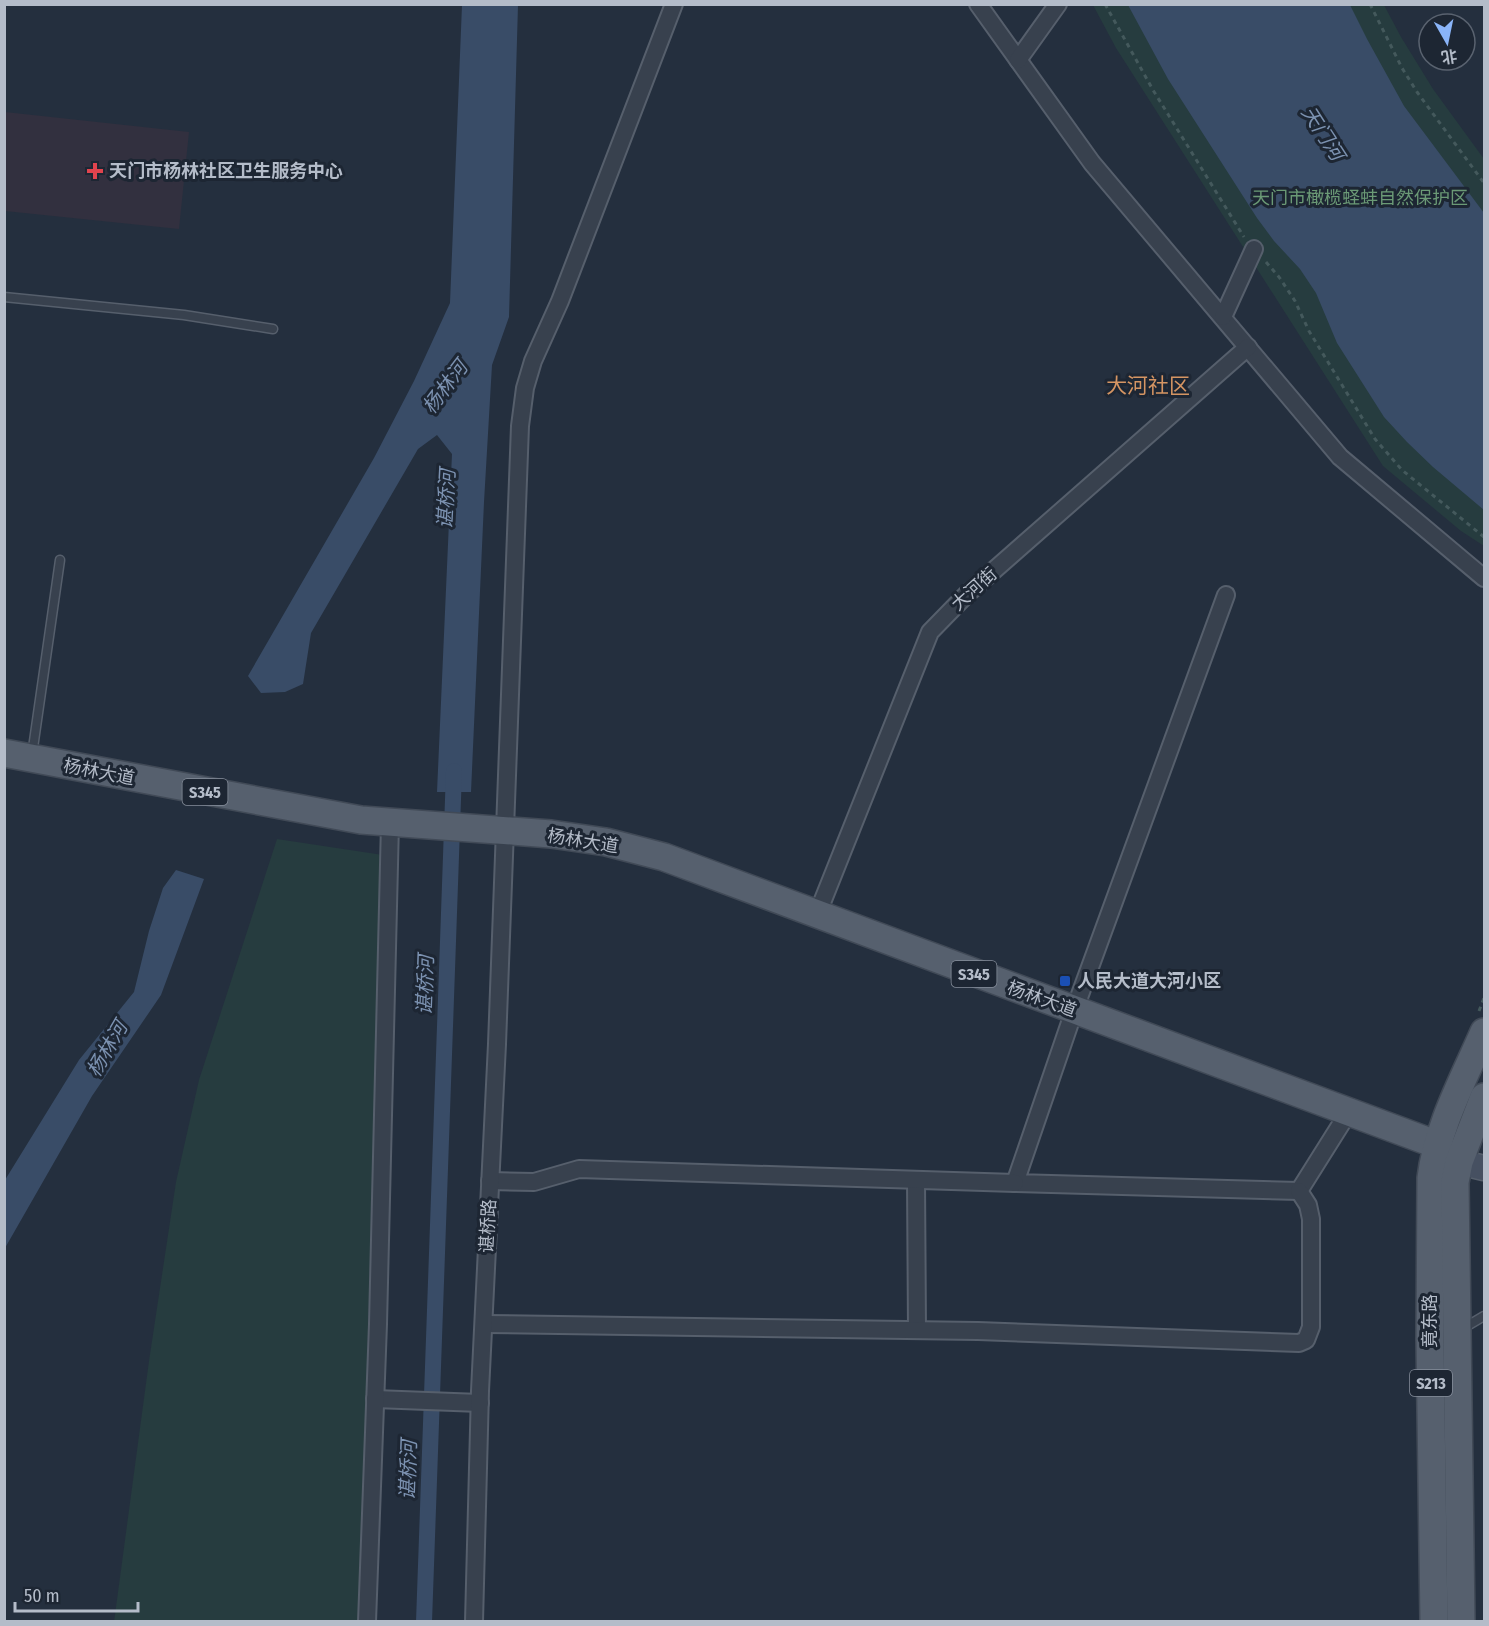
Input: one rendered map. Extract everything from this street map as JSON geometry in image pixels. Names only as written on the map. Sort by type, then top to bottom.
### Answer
[{"type":"main road","name":"杨林大道","points":[[4,753],[322,814],[398,824]]},
{"type":"main road","name":"S345","points":[[398,824],[504,831]]},
{"type":"main road","name":"杨林大道","points":[[504,831],[551,834],[606,842],[664,857],[1438,1145]]},
{"type":"main road","name":"竟东路","points":[[1434,1622],[1430,1200],[1432,1166],[1455,1097],[1485,1032]]},
{"type":"main road","name":"竟东路","points":[[1461,1622],[1455,1182],[1473,1159],[1485,1097]]},
{"type":"main road","points":[[1438,1145],[1473,1159]]},
{"type":"street","name":"谌桥路","points":[[474,1622],[480,1403],[520,426],[525,388],[533,361],[560,301],[674,4]]},
{"type":"street","points":[[978,4],[1092,163],[1340,457],[1485,578]]},
{"type":"street","points":[[1018,60],[1058,4]]},
{"type":"street","points":[[1222,317],[1254,249]]},
{"type":"street","name":"大河街","points":[[817,915],[930,632],[967,594],[1248,347]]},
{"type":"street","points":[[1015,1183],[1074,1011],[1226,595]]},
{"type":"street","points":[[366,1622],[398,824]]},
{"type":"street","points":[[1299,1191],[1348,1113]]},
{"type":"street","points":[[1473,1159],[1485,1126]]},
{"type":"street","points":[[490,1181],[534,1182],[579,1169],[1299,1191]]},
{"type":"street","points":[[916,1179],[917,1330]]},
{"type":"street","points":[[484,1324],[917,1330],[1299,1343],[1306,1340],[1311,1332],[1311,1219],[1308,1205],[1299,1191]]},
{"type":"street","points":[[375,1399],[480,1403]]},
{"type":"lane","points":[[4,297],[184,315],[273,329]]},
{"type":"lane","points":[[32,759],[60,560]]},
{"type":"lane","points":[[1456,1333],[1485,1316]]},
{"type":"path","points":[[1105,4],[1153,90],[1224,206],[1295,301],[1309,330],[1375,439],[1402,470],[1485,537]]},
{"type":"path","points":[[1370,4],[1402,68],[1417,92],[1485,183]]},
{"type":"shaded area","name":"天门市杨林社区卫生服务中心","points":[[5,112],[189,132],[179,229],[5,211]]},
{"type":"green space","name":"天门市橄榄蛏蚌自然保护区","points":[[1093,5],[1384,5],[1417,63],[1417,72],[1423,72],[1484,159],[1484,546],[1461,531],[1383,466],[1116,48]]},
{"type":"green space","points":[[277,839],[383,855],[359,1621],[114,1622],[176,1182],[199,1080]]},
{"type":"water","name":"杨林河","points":[[462,5],[518,5],[509,317],[492,365],[471,792],[437,792],[452,454],[437,435],[418,449],[311,633],[303,684],[285,692],[261,693],[248,676],[374,458],[414,381],[450,303]]},
{"type":"water","name":"天门市橄榄蛏蚌自然保护区","points":[[1128,5],[1350,5],[1404,106],[1484,213],[1484,510],[1433,467],[1384,417],[1337,343],[1316,293],[1300,269],[1274,241],[1257,218],[1168,79]]},
{"type":"water","name":"杨林河","points":[[176,870],[204,879],[161,995],[92,1096],[5,1248],[5,1180],[79,1060],[134,992],[149,931],[163,888]]},
{"type":"waterway","name":"谌桥河","points":[[424,1622],[454,771]]},
{"type":"place","name":"天门市杨林社区卫生服务中心","points":[[95,171]]},
{"type":"place","name":"人民大道大河小区","points":[[1065,981]]},
{"type":"district","name":"大河社区","points":[[1148,386]]},
{"type":"water label","name":"天门河","points":[[1323,133]]}]
